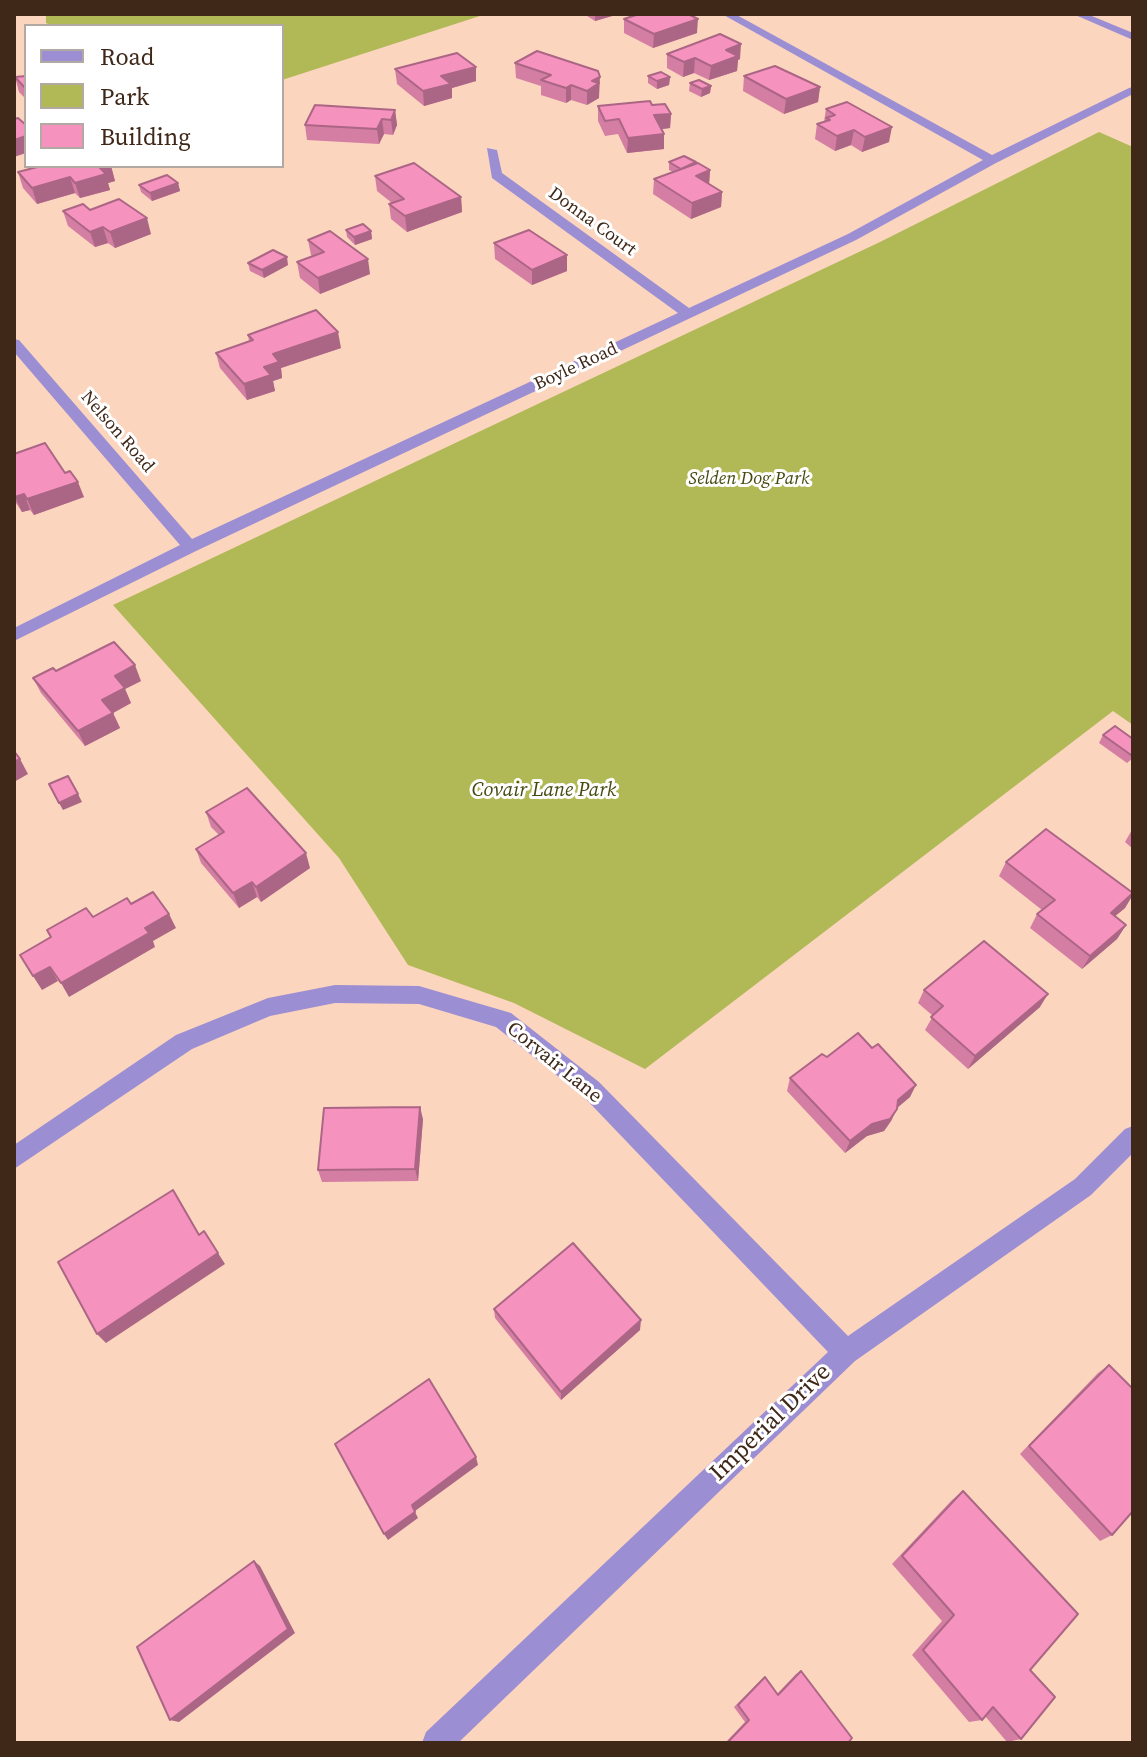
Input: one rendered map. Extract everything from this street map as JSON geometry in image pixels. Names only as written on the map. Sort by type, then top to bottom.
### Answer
[{"type":"street","points":[[727,14],[992,160]]},
{"type":"street","points":[[1078,14],[1133,37]]},
{"type":"street","name":"Boyle Road","points":[[14,635],[190,547],[852,237],[992,160],[1133,90]]},
{"type":"street","name":"Donna Court","points":[[491,150],[496,175],[688,314]]},
{"type":"street","name":"Nelson Road","points":[[14,343],[190,547]]},
{"type":"street","name":"Corvair Lane","points":[[14,1158],[184,1042],[268,1007],[335,994],[419,995],[503,1020],[591,1089],[846,1352]]},
{"type":"street","name":"Imperial Drive","points":[[437,1743],[846,1352],[1083,1187],[1133,1137]]},
{"type":"green space","points":[[46,14],[486,14],[284,79],[284,24],[46,23]]},
{"type":"green space","name":"Covair Lane Park","points":[[1099,132],[1133,147],[1133,725],[1113,711],[645,1069],[514,1003],[408,965],[339,858],[113,605],[880,242]]},
{"type":"building","points":[[639,14],[688,14],[698,19],[654,34],[624,19]]},
{"type":"building","points":[[720,34],[741,44],[726,50],[738,56],[711,66],[695,58],[684,62],[667,54]]},
{"type":"building","points":[[537,51],[598,71],[600,77],[592,81],[599,83],[587,91],[571,85],[566,88],[541,80],[551,75],[515,63]]},
{"type":"building","points":[[457,53],[476,67],[441,76],[451,84],[423,91],[395,69]]},
{"type":"building","points":[[775,66],[820,87],[786,99],[744,76]]},
{"type":"building","points":[[661,72],[670,77],[657,81],[648,76]]},
{"type":"building","points":[[24,76],[24,87],[15,77]]},
{"type":"building","points":[[699,80],[711,86],[702,89],[690,83]]},
{"type":"building","points":[[650,101],[652,105],[665,104],[671,114],[654,115],[664,134],[628,138],[619,119],[605,121],[598,106]]},
{"type":"building","points":[[847,102],[892,127],[865,137],[854,130],[837,136],[817,124],[835,115],[826,109]]},
{"type":"building","points":[[315,105],[395,110],[391,120],[382,119],[377,129],[305,125]]},
{"type":"building","points":[[18,118],[24,123],[24,137],[14,140],[14,119]]},
{"type":"building","points":[[684,156],[696,162],[681,169],[669,162]]},
{"type":"building","points":[[414,163],[461,197],[405,216],[389,204],[404,199],[375,176]]},
{"type":"building","points":[[698,163],[710,170],[696,176],[722,192],[692,203],[654,179]]},
{"type":"building","points":[[33,168],[100,168],[106,174],[75,183],[70,177],[32,188],[18,172]]},
{"type":"building","points":[[167,175],[178,183],[150,193],[139,185]]},
{"type":"building","points":[[119,199],[147,218],[110,232],[103,227],[90,232],[63,211],[83,204],[90,210]]},
{"type":"building","points":[[363,224],[371,231],[354,237],[346,230]]},
{"type":"building","points":[[529,230],[567,255],[532,270],[494,243]]},
{"type":"building","points":[[330,231],[368,259],[318,278],[297,262],[324,252],[308,240]]},
{"type":"building","points":[[273,250],[287,257],[262,270],[248,263]]},
{"type":"building","points":[[316,310],[338,332],[273,354],[279,362],[264,367],[271,375],[244,384],[216,353],[253,340],[248,335]]},
{"type":"building","points":[[45,443],[65,473],[70,471],[78,482],[27,499],[24,494],[15,497],[14,454]]},
{"type":"building","points":[[114,642],[135,665],[115,676],[125,688],[102,700],[113,713],[78,731],[33,678],[53,668],[56,671]]},
{"type":"building","points":[[1115,726],[1133,739],[1133,754],[1103,735]]},
{"type":"building","points":[[68,776],[78,794],[59,803],[49,784]]},
{"type":"building","points":[[247,788],[306,853],[256,887],[252,882],[233,893],[196,849],[224,832],[206,812]]},
{"type":"building","points":[[1046,829],[1133,893],[1111,913],[1126,925],[1090,956],[1037,914],[1055,900],[1006,862]]},
{"type":"building","points":[[153,892],[169,914],[145,928],[149,933],[61,983],[50,967],[33,976],[20,955],[51,937],[47,930],[86,908],[93,917],[127,898],[131,904]]},
{"type":"building","points":[[984,941],[1048,994],[975,1056],[931,1017],[943,1006],[924,990]]},
{"type":"building","points":[[858,1033],[872,1048],[878,1044],[916,1085],[898,1100],[897,1109],[890,1119],[872,1124],[850,1141],[790,1078],[822,1054],[827,1057]]},
{"type":"building","points":[[420,1107],[415,1169],[318,1170],[324,1108]]},
{"type":"building","points":[[173,1190],[199,1235],[204,1231],[218,1253],[97,1334],[58,1262]]},
{"type":"building","points":[[573,1243],[641,1320],[561,1392],[494,1309]]},
{"type":"building","points":[[1109,1365],[1133,1389],[1133,1511],[1112,1535],[1029,1446]]},
{"type":"building","points":[[429,1379],[476,1457],[412,1505],[415,1512],[384,1534],[335,1444]]},
{"type":"building","points":[[963,1491],[1078,1614],[1030,1670],[1055,1697],[1021,1739],[993,1707],[982,1720],[923,1650],[954,1615],[902,1556]]},
{"type":"building","points":[[254,1561],[288,1629],[170,1720],[137,1647]]},
{"type":"building","points":[[801,1671],[852,1738],[848,1743],[727,1743],[749,1720],[738,1705],[765,1677],[778,1695]]},
{"type":"park label","name":"Selden Dog Park","points":[[749,479]]}]
